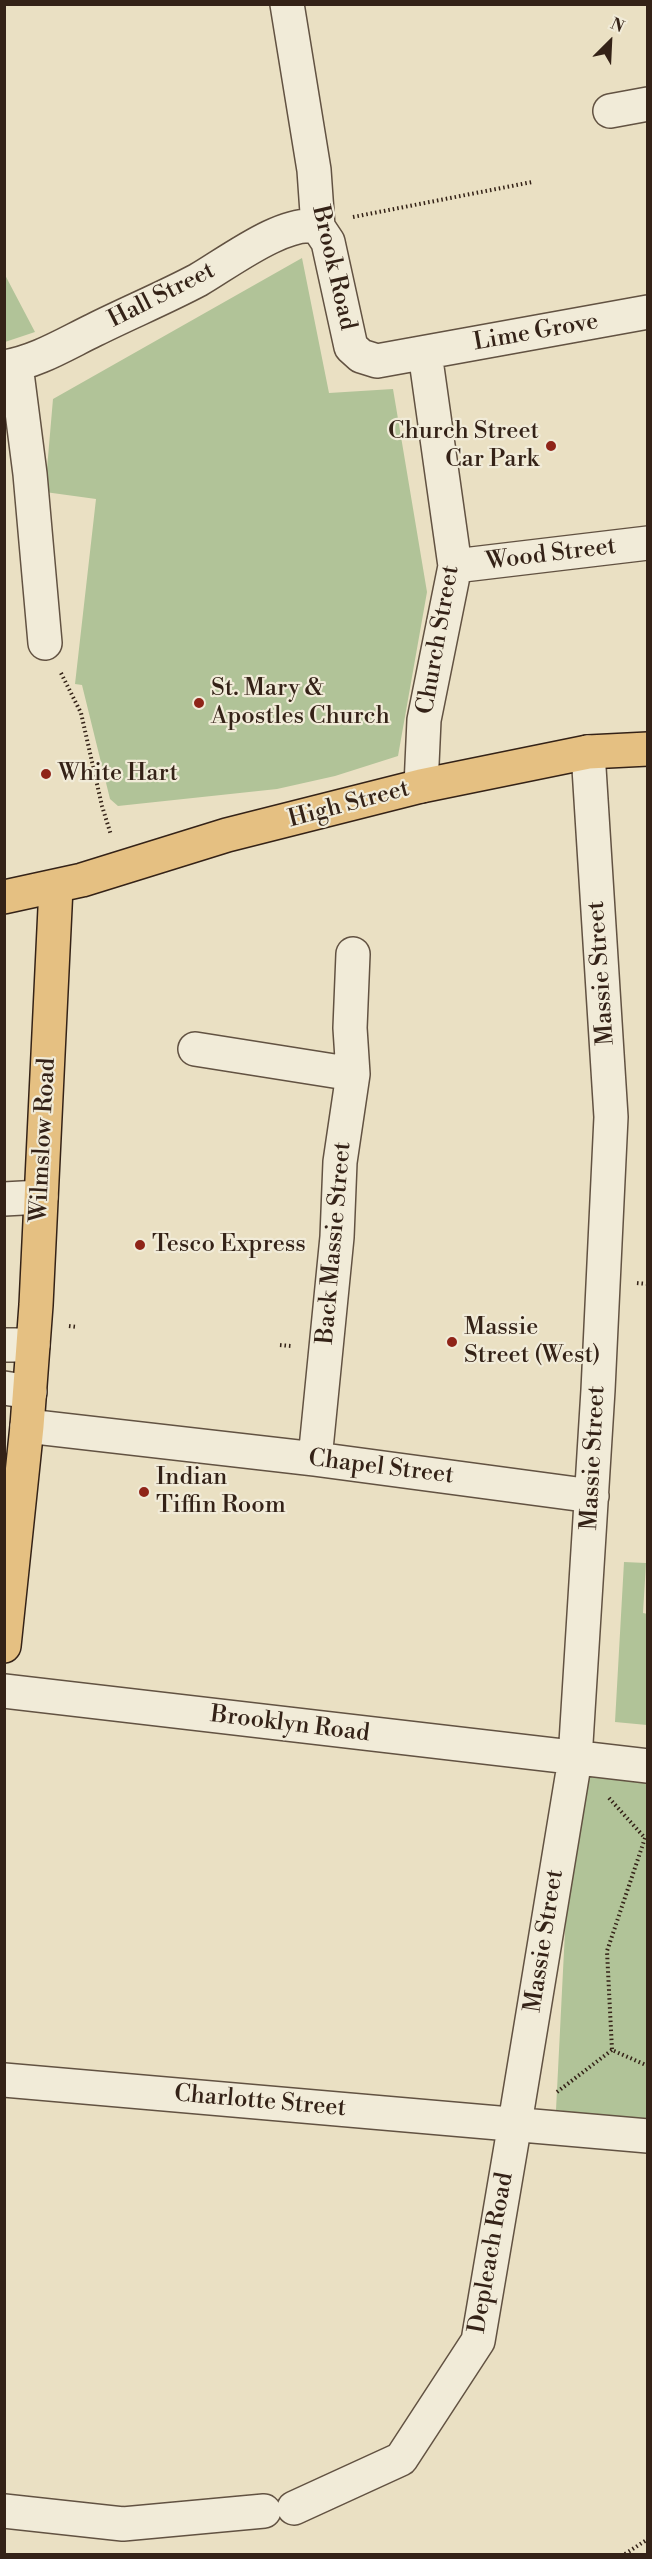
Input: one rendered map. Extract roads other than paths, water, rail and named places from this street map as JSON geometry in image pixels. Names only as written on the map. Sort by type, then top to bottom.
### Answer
[{"type":"main road","name":"High Street","points":[[4,897],[56,887],[121,870],[227,835],[421,786],[588,752],[648,749]]},
{"type":"main road","name":"Wilmslow Road","points":[[4,1646],[27,1426],[17,1390],[19,1345],[41,1197],[56,887]]},
{"type":"street","name":"Brook Road","points":[[287,4],[314,170],[318,227],[328,242],[351,347],[361,356],[377,361],[425,353]]},
{"type":"street","points":[[610,111],[648,104]]},
{"type":"street","name":"Hall Street","points":[[10,366],[35,358],[197,280],[269,238],[300,226],[318,227]]},
{"type":"street","name":"Lime Grove","points":[[425,353],[648,312]]},
{"type":"street","name":"Church Street","points":[[421,786],[424,720],[455,566],[425,353]]},
{"type":"street","points":[[10,366],[30,474],[45,642]]},
{"type":"street","name":"Wood Street","points":[[455,566],[648,543]]},
{"type":"street","name":"Massie Street","points":[[515,2123],[575,1759],[592,1496],[611,1117],[588,752]]},
{"type":"street","name":"Back Massie Street","points":[[315,1459],[337,1237],[340,1162],[353,1074],[350,1028],[353,954]]},
{"type":"street","points":[[195,1049],[353,1074]]},
{"type":"street","points":[[4,1199],[41,1197]]},
{"type":"street","name":"Chapel Street","points":[[27,1426],[315,1459],[592,1496]]},
{"type":"street","name":"Brooklyn Road","points":[[4,1691],[648,1766]]},
{"type":"street","name":"Charlotte Street","points":[[4,2080],[648,2136]]},
{"type":"street","name":"Depleach Road","points":[[4,2511],[123,2524],[279,2510],[400,2459],[478,2342],[515,2123]]},
{"type":"place","name":"Church Street Car Park","points":[[551,446]]},
{"type":"place","name":"St. Mary & Apostles Church","points":[[199,703]]},
{"type":"place","name":"White Hart","points":[[46,774]]},
{"type":"place","name":"Tesco Express","points":[[140,1245]]},
{"type":"place","name":"Massie Street (West)","points":[[452,1342]]},
{"type":"place","name":"Indian Tiffin Room","points":[[144,1492]]}]
